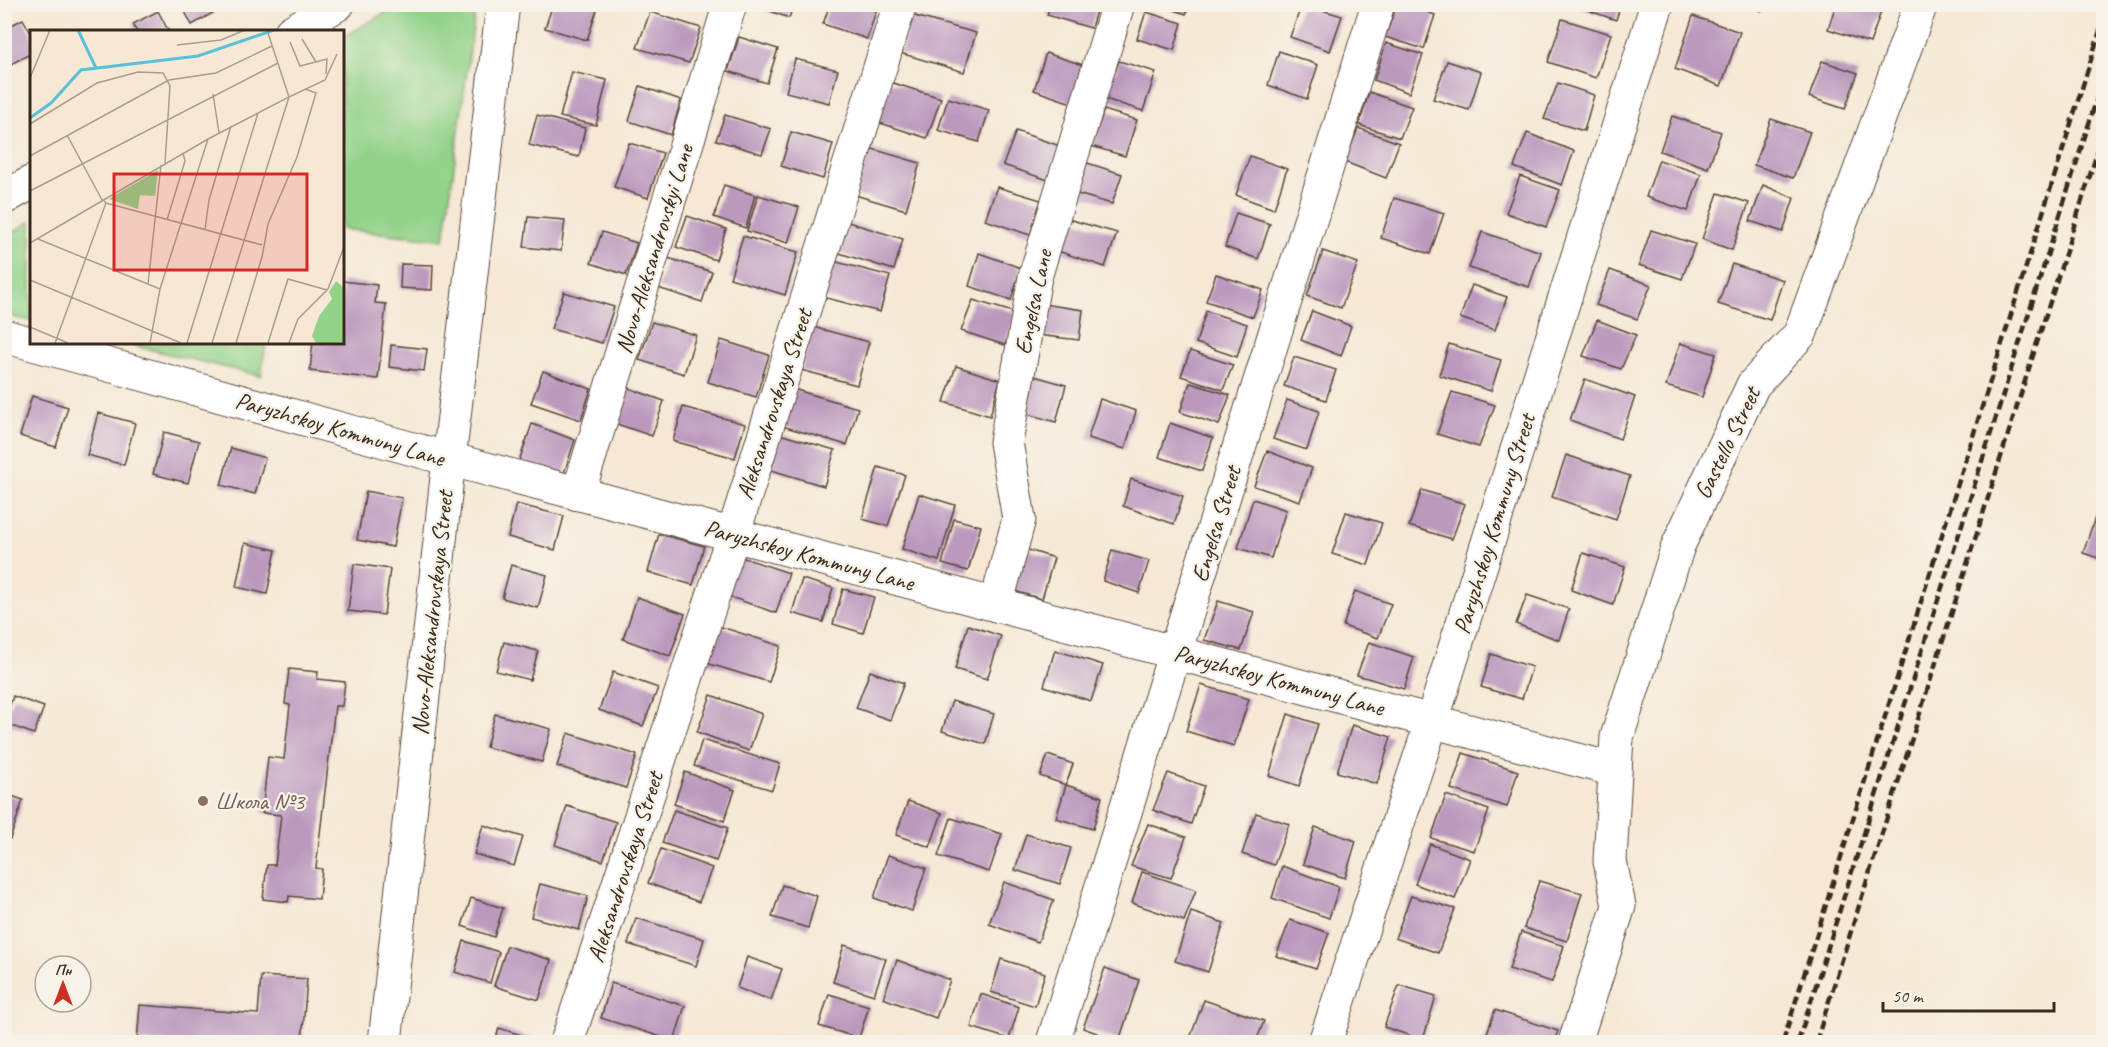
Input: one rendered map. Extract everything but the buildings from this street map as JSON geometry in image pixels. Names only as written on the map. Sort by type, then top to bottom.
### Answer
[{"type":"street","points":[[294,30],[338,4]]},
{"type":"street","name":"Novo-Aleksandrovskaya Street","points":[[385,1042],[449,459],[503,4]]},
{"type":"street","name":"Novo-Aleksandrovskyi Lane","points":[[578,494],[730,4]]},
{"type":"street","name":"Aleksandrovskaya Street","points":[[567,1042],[733,535],[900,4]]},
{"type":"street","name":"Engelsa Lane","points":[[996,605],[1019,519],[1006,442],[1035,277],[1118,4]]},
{"type":"street","name":"Engelsa Street","points":[[1053,1042],[1378,4]]},
{"type":"street","name":"Paryzhskoy Kommuny Street","points":[[1325,1042],[1432,721],[1657,4]]},
{"type":"street","name":"Gastello Street","points":[[1575,1042],[1618,906],[1610,861],[1617,737],[1678,546],[1753,385],[1800,334],[1921,4]]},
{"type":"street","points":[[4,198],[30,183]]},
{"type":"street","name":"Paryzhskoy Kommuny Lane","points":[[4,336],[30,343]]},
{"type":"street","name":"Paryzhskoy Kommuny Lane","points":[[33,344],[578,494],[1615,770]]},
{"type":"green space","points":[[398,5],[476,5],[444,240],[344,229],[344,37]]},
{"type":"green space","points":[[30,222],[30,321],[4,315],[5,237]]},
{"type":"green space","points":[[127,344],[266,344],[261,376]]},
{"type":"railway","points":[[1783,1042],[2104,18]]},
{"type":"railway","points":[[1798,1042],[2104,76]]},
{"type":"railway","points":[[1816,1042],[2104,131]]},
{"type":"place","name":"Школа №3","points":[[203,801]]}]
